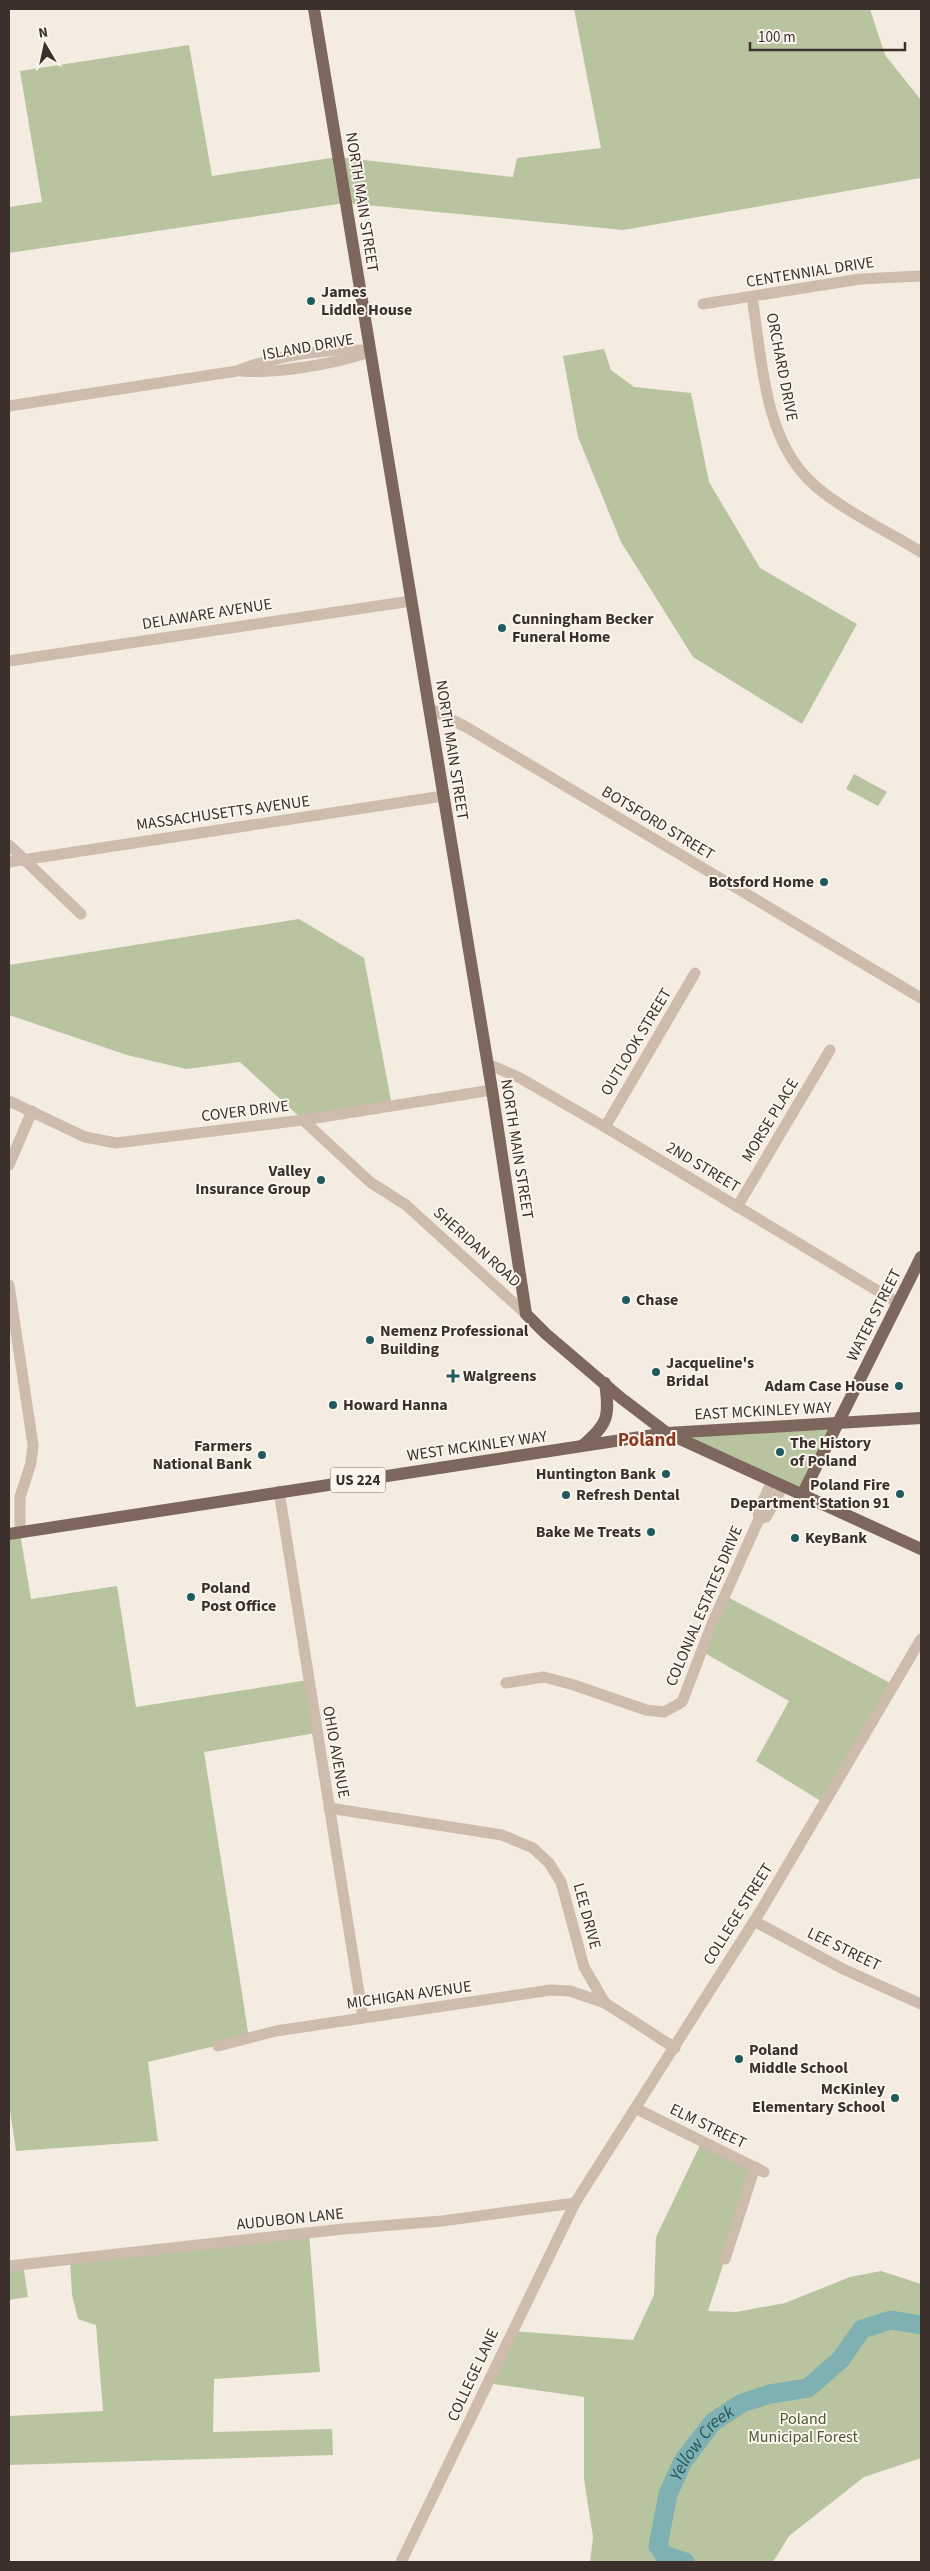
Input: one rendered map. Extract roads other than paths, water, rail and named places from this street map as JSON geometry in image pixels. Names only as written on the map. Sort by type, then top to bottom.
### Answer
[{"type":"main road","name":"NORTH MAIN STREET","points":[[314,9],[488,1064],[526,1314]]},
{"type":"main road","name":"WATER STREET","points":[[802,1494],[921,1257]]},
{"type":"main road","points":[[526,1314],[546,1334],[605,1384],[667,1433],[921,1549]]},
{"type":"main road","points":[[582,1446],[599,1432],[607,1417],[605,1384]]},
{"type":"main road","name":"EAST MCKINLEY WAY","points":[[667,1433],[921,1418]]},
{"type":"main road","name":"WEST MCKINLEY WAY","points":[[14,1534],[667,1433]]},
{"type":"street","name":"CENTENNIAL DRIVE","points":[[703,304],[860,279],[921,276]]},
{"type":"street","name":"ORCHARD DRIVE","points":[[752,297],[770,409],[787,453],[809,480],[823,492],[921,552]]},
{"type":"street","name":"ISLAND DRIVE","points":[[9,406],[237,371],[259,363],[347,349],[370,351]]},
{"type":"street","name":"DELAWARE AVENUE","points":[[9,661],[411,601]]},
{"type":"street","name":"BOTSFORD STREET","points":[[429,708],[468,728],[921,998]]},
{"type":"street","name":"MASSACHUSETTS AVENUE","points":[[9,862],[443,796]]},
{"type":"street","points":[[9,845],[81,914]]},
{"type":"street","name":"OUTLOOK STREET","points":[[605,1127],[695,973]]},
{"type":"street","name":"MORSE PLACE","points":[[737,1207],[830,1050]]},
{"type":"street","name":"2ND STREET","points":[[488,1064],[520,1078],[605,1127],[898,1303]]},
{"type":"street","name":"COVER DRIVE","points":[[9,1100],[85,1137],[116,1142],[303,1120],[492,1090]]},
{"type":"street","points":[[9,1165],[32,1111]]},
{"type":"street","name":"SHERIDAN ROAD","points":[[303,1120],[370,1182],[406,1204],[526,1314]]},
{"type":"street","points":[[9,1285],[33,1445],[31,1463],[20,1497],[14,1534]]},
{"type":"street","name":"COLONIAL ESTATES DRIVE","points":[[506,1683],[544,1678],[574,1685],[646,1710],[664,1712],[682,1702],[712,1624],[759,1519],[758,1512],[777,1483]]},
{"type":"street","name":"OHIO AVENUE","points":[[279,1492],[362,2018]]},
{"type":"street","name":"COLLEGE STREET","points":[[575,2203],[637,2109],[754,1922],[921,1639]]},
{"type":"street","name":"LEE DRIVE","points":[[329,1808],[502,1835],[533,1848],[549,1863],[561,1882],[584,1967],[605,2002],[675,2048]]},
{"type":"street","name":"LEE STREET","points":[[754,1922],[843,1969],[921,2004]]},
{"type":"street","name":"MICHIGAN AVENUE","points":[[218,2046],[276,2031],[551,1990],[570,1991],[605,2002]]},
{"type":"street","name":"ELM STREET","points":[[637,2109],[760,2170],[725,2259]]},
{"type":"street","name":"AUDUBON LANE","points":[[9,2266],[326,2231],[442,2221],[575,2203]]},
{"type":"street","name":"COLLEGE LANE","points":[[401,2562],[575,2203]]},
{"type":"waterway","name":"Yellow Creek","points":[[685,2562],[664,2555],[658,2546],[668,2494],[683,2461],[713,2422],[742,2403],[770,2394],[808,2388],[841,2359],[862,2329],[891,2320],[921,2325]]},
{"type":"place","name":"James Liddle House","points":[[311,301]]},
{"type":"place","name":"Cunningham Becker Funeral Home","points":[[502,628]]},
{"type":"place","name":"Botsford Home","points":[[824,882]]},
{"type":"place","name":"Valley Insurance Group","points":[[321,1180]]},
{"type":"place","name":"Chase","points":[[626,1300]]},
{"type":"place","name":"Nemenz Professional Building","points":[[370,1340]]},
{"type":"place","name":"Jacqueline's Bridal","points":[[656,1372]]},
{"type":"place","name":"Walgreens","points":[[453,1376]]},
{"type":"place","name":"Adam Case House","points":[[899,1386]]},
{"type":"place","name":"Howard Hanna","points":[[333,1405]]},
{"type":"place","name":"The History of Poland","points":[[780,1452]]},
{"type":"place","name":"Farmers National Bank","points":[[262,1455]]},
{"type":"place","name":"Huntington Bank","points":[[666,1474]]},
{"type":"place","name":"Poland Fire Department Station 91","points":[[900,1494]]},
{"type":"place","name":"Refresh Dental","points":[[566,1495]]},
{"type":"place","name":"Bake Me Treats","points":[[651,1532]]},
{"type":"place","name":"KeyBank","points":[[795,1538]]},
{"type":"place","name":"Poland Post Office","points":[[191,1597]]},
{"type":"place","name":"Poland Middle School","points":[[739,2059]]},
{"type":"place","name":"McKinley Elementary School","points":[[895,2098]]},
{"type":"district","name":"Poland","points":[[647,1440]]},
{"type":"park label","name":"Poland Municipal Forest","points":[[803,2428]]}]
